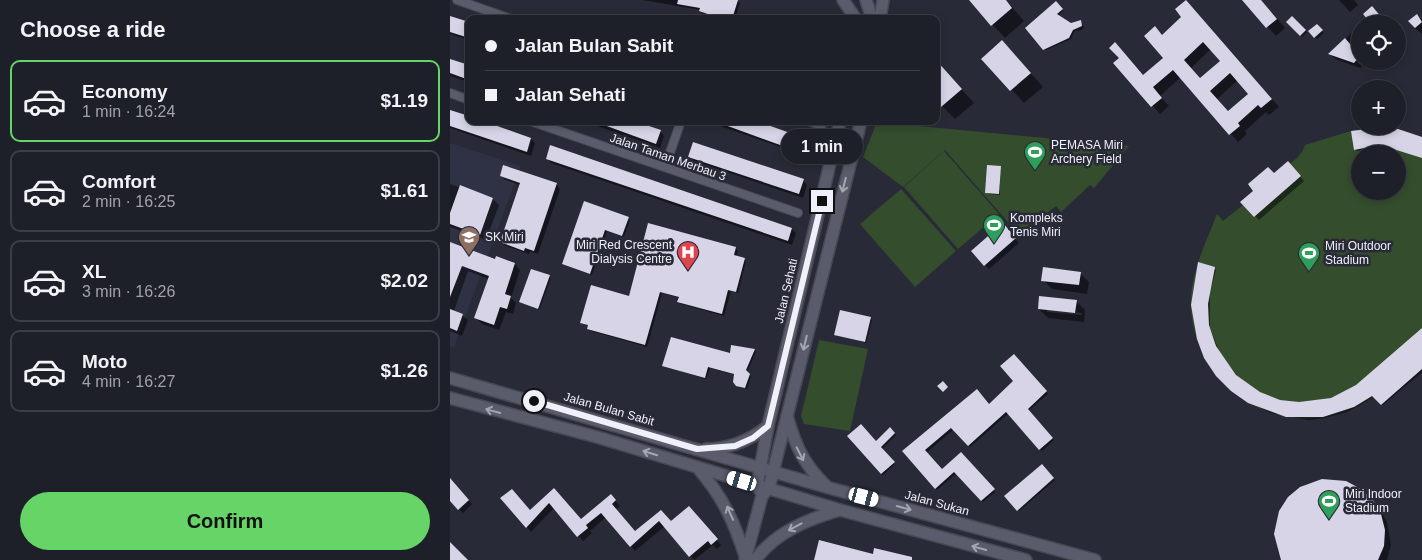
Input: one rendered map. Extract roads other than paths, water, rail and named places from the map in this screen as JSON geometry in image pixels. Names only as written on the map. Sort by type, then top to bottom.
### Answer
[{"type":"main road","points":[[843,0],[853,15]]},
{"type":"main road","points":[[863,15],[866,0]]},
{"type":"main road","points":[[866,0],[871,15]]},
{"type":"main road","points":[[881,15],[883,0]]},
{"type":"main road","name":"Jalan Sehati","points":[[763,490],[760,467],[768,426],[839,125]]},
{"type":"main road","points":[[749,560],[763,490],[772,471],[787,415],[859,125]]},
{"type":"main road","name":"Jalan Bulan Sabit","points":[[450,378],[772,471]]},
{"type":"main road","points":[[450,398],[597,437],[696,467],[763,490],[1026,560]]},
{"type":"main road","points":[[787,415],[796,446],[804,462],[826,487]]},
{"type":"main road","points":[[697,449],[735,446],[753,438],[768,426]]},
{"type":"main road","points":[[696,467],[713,485],[727,507],[749,560]]},
{"type":"main road","name":"Jalan Sukan","points":[[772,471],[1095,560]]},
{"type":"main road","points":[[749,560],[794,527],[816,517],[840,510]]},
{"type":"street","points":[[458,0],[500,15]]},
{"type":"street","points":[[450,93],[465,99]]},
{"type":"street","name":"Jalan Taman Merbau 3","points":[[542,125],[798,214]]},
{"type":"street","points":[[665,167],[680,125]]},
{"type":"street","points":[[818,125],[835,145]]},
{"type":"place","name":"PEMASA Miri Archery Field","points":[[1035,171]]},
{"type":"place","name":"Kompleks Tenis Miri","points":[[994,244]]},
{"type":"place","name":"SK Miri","points":[[469,256]]},
{"type":"place","name":"Miri Red Crescent Dialysis Centre","points":[[688,271]]},
{"type":"place","name":"Miri Outdoor Stadium","points":[[1309,272]]},
{"type":"place","name":"Miri Indoor Stadium","points":[[1329,520]]}]
